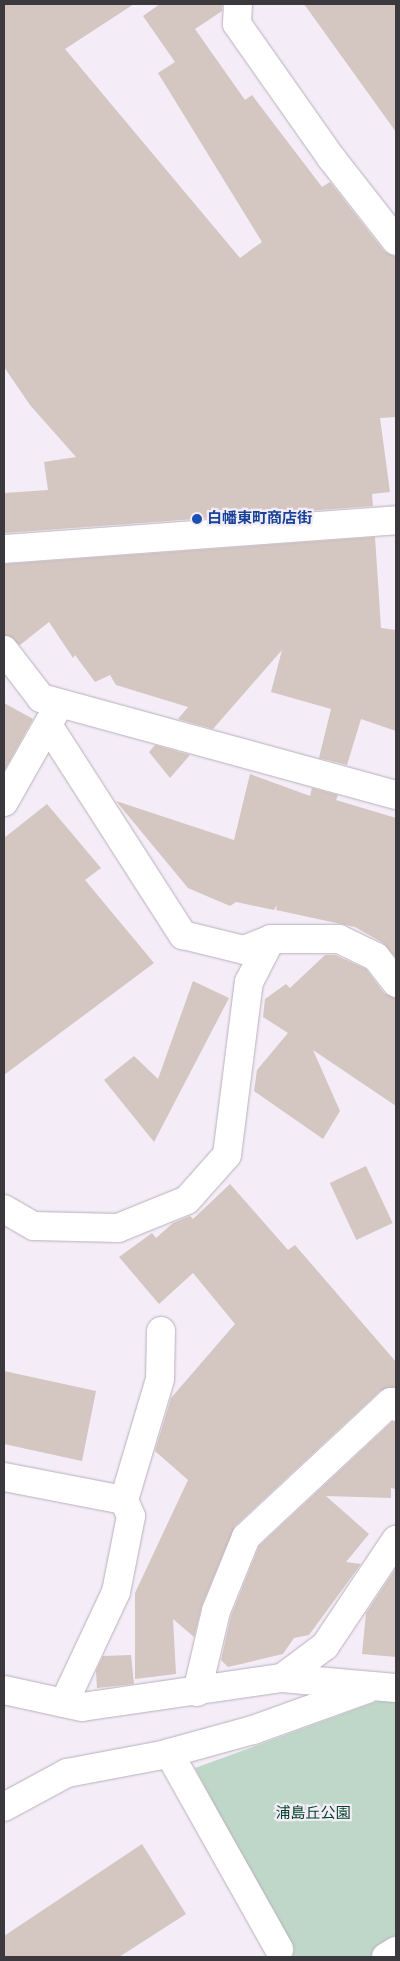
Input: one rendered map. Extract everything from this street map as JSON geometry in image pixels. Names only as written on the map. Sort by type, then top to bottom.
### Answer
[{"type":"street","points":[[238,4],[237,24],[332,159],[396,241]]},
{"type":"street","points":[[4,549],[396,520]]},
{"type":"street","points":[[4,650],[54,714],[183,934],[244,950],[271,939],[339,939],[376,957],[396,983]]},
{"type":"street","points":[[54,714],[396,795]]},
{"type":"street","points":[[4,802],[54,714]]},
{"type":"street","points":[[4,1208],[34,1226],[118,1228],[187,1200],[227,1155],[249,982],[271,939]]},
{"type":"street","points":[[64,1703],[116,1592],[131,1516],[124,1500],[160,1379],[161,1331]]},
{"type":"street","points":[[197,1692],[216,1611],[246,1537],[391,1402],[396,1407]]},
{"type":"street","points":[[4,1477],[124,1500]]},
{"type":"street","points":[[282,1678],[325,1646],[396,1540]]},
{"type":"street","points":[[4,1690],[82,1707],[197,1692],[282,1678],[385,1687]]},
{"type":"street","points":[[4,1807],[67,1773],[169,1753],[253,1730],[385,1687]]},
{"type":"street","points":[[169,1753],[277,1936]]},
{"type":"street","points":[[386,1957],[396,1951]]},
{"type":"green space","name":"浦島丘公園","points":[[378,1701],[396,1702],[396,1940],[370,1957],[294,1957],[195,1768]]},
{"type":"building","points":[[4,4],[134,4],[65,49],[240,258],[262,242],[158,73],[175,62],[143,16],[160,4],[222,4],[222,11],[195,29],[245,100],[252,95],[322,187],[330,182],[384,251],[396,257],[396,417],[380,418],[390,492],[372,494],[373,506],[4,533],[4,493],[48,490],[44,462],[76,457],[30,405],[4,367]]},
{"type":"building","points":[[304,4],[396,4],[396,132]]},
{"type":"building","points":[[375,537],[381,628],[396,630],[396,731],[361,719],[347,765],[319,758],[331,709],[271,692],[282,650],[213,729],[178,719],[188,707],[116,685],[110,675],[95,682],[75,655],[73,658],[49,622],[20,645],[4,635],[4,564]]},
{"type":"building","points":[[4,703],[33,719],[4,771]]},
{"type":"building","points":[[155,745],[190,755],[170,778],[149,752]]},
{"type":"building","points":[[250,774],[310,796],[312,788],[338,795],[336,800],[396,818],[396,958],[383,943],[355,927],[276,910],[277,905],[274,910],[236,902],[230,906],[188,888],[116,801],[234,840]]},
{"type":"building","points":[[47,804],[101,868],[85,880],[154,963],[4,1075],[4,838]]},
{"type":"building","points":[[325,955],[335,955],[366,969],[384,993],[396,998],[396,1106],[313,1050],[340,1111],[323,1139],[254,1091],[257,1070],[288,1033],[263,1017],[265,999],[286,984],[290,988]]},
{"type":"building","points":[[193,981],[229,998],[154,1142],[104,1080],[134,1056],[158,1079]]},
{"type":"building","points":[[366,1166],[393,1223],[356,1240],[330,1183]]},
{"type":"building","points":[[230,1184],[288,1250],[295,1245],[396,1362],[396,1387],[380,1391],[235,1526],[202,1605],[194,1637],[173,1619],[176,1674],[135,1679],[135,1593],[188,1480],[155,1451],[171,1398],[235,1324],[193,1273],[159,1304],[119,1257],[152,1233],[156,1238],[173,1223],[190,1216],[193,1219]]},
{"type":"building","points":[[4,1371],[96,1391],[82,1461],[4,1444]]},
{"type":"building","points":[[392,1422],[396,1422],[396,1489],[391,1488],[391,1498],[326,1496],[369,1534],[346,1562],[361,1564],[309,1635],[294,1638],[283,1654],[228,1667],[221,1660],[231,1616],[259,1546]]},
{"type":"building","points":[[396,1568],[396,1657],[362,1654],[366,1613]]},
{"type":"building","points":[[131,1655],[134,1684],[97,1688],[96,1671],[103,1656]]},
{"type":"building","points":[[142,1844],[186,1914],[119,1957],[4,1957],[4,1936]]},
{"type":"place","name":"白幡東町商店街","points":[[197,519]]}]
